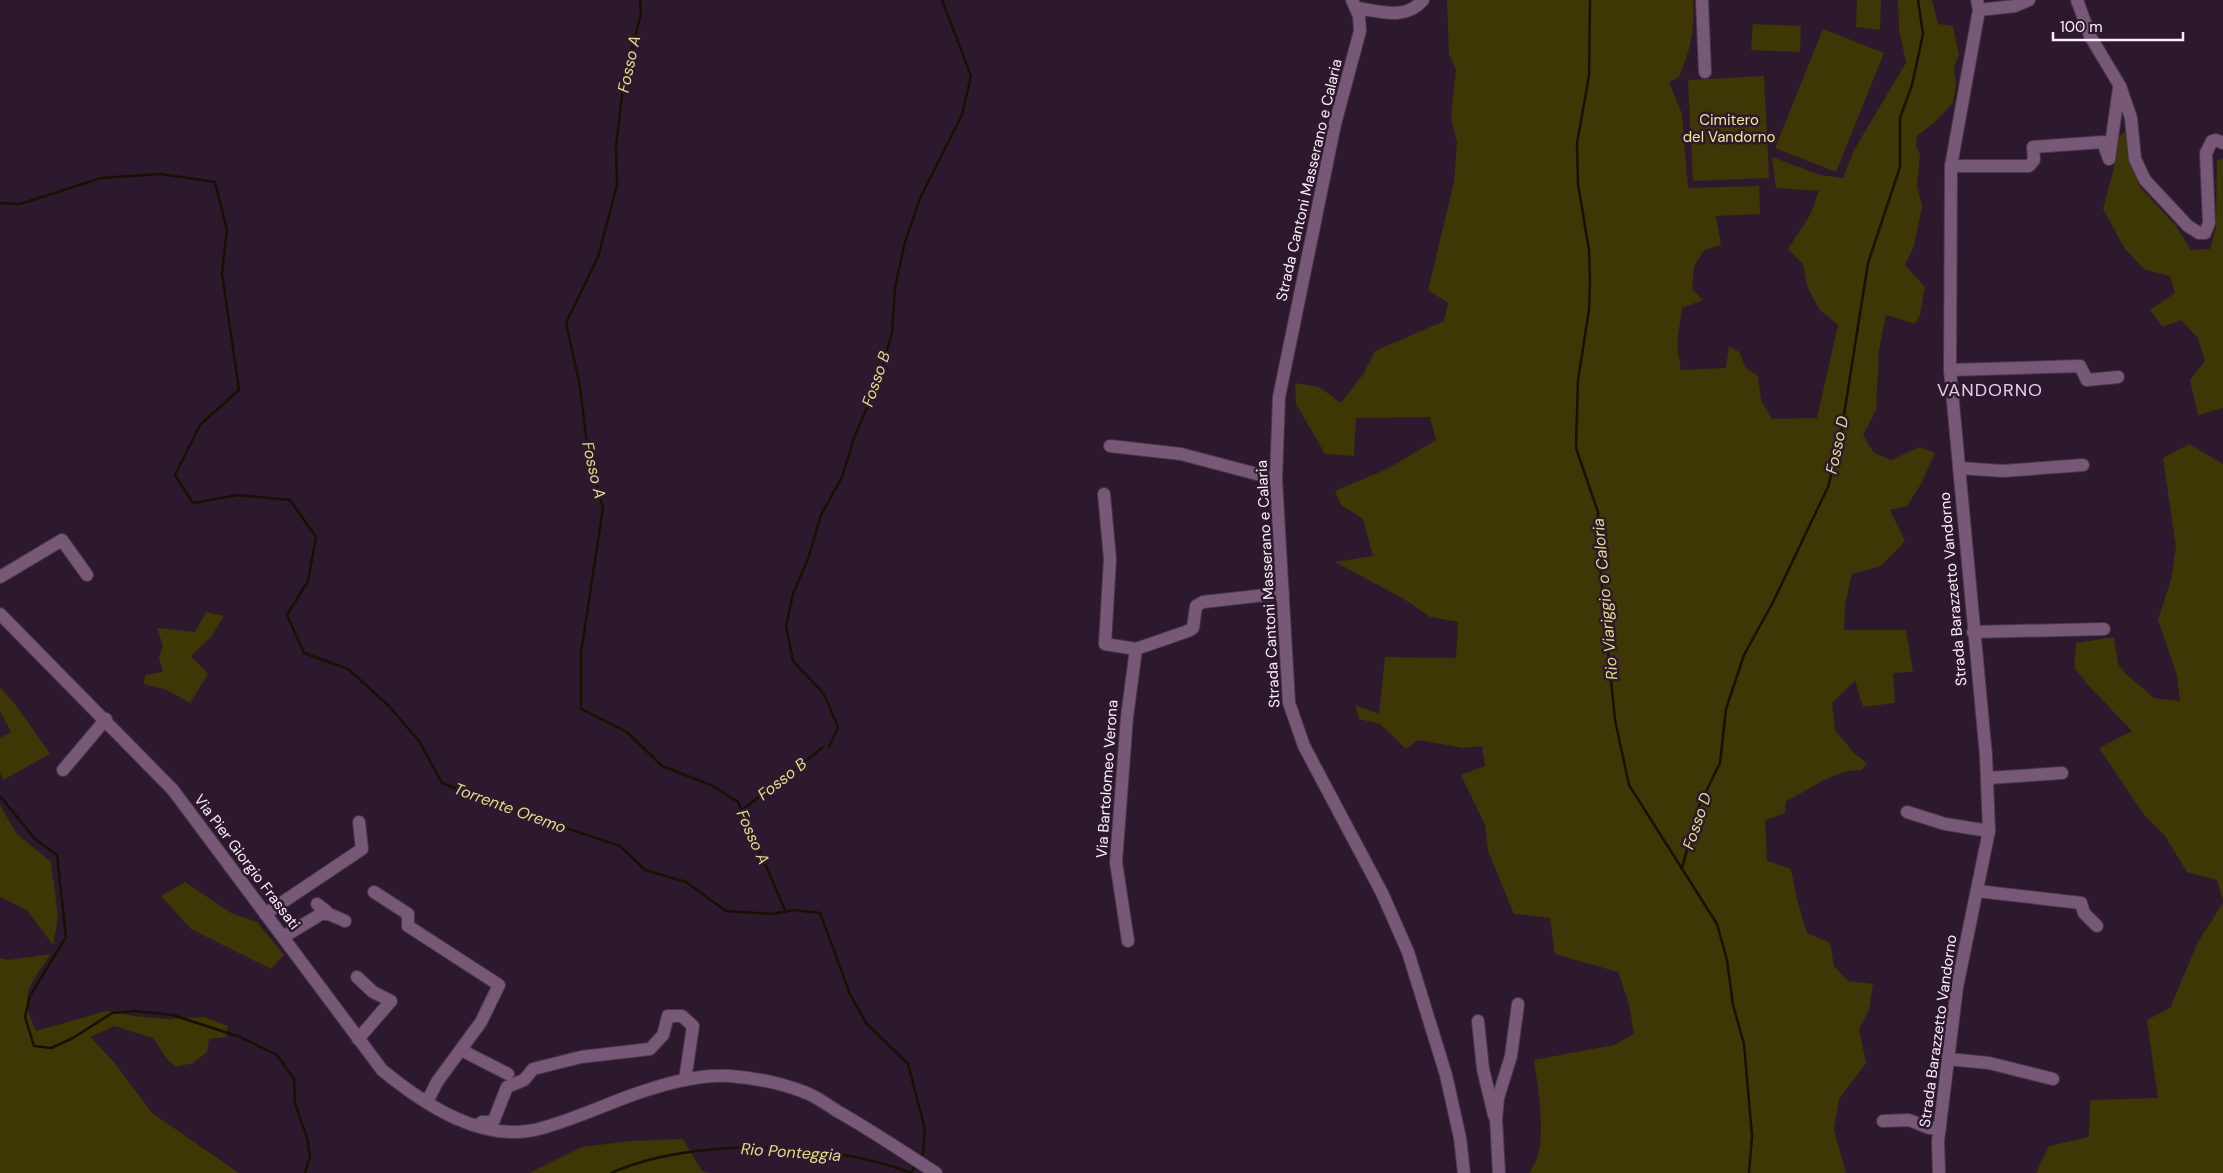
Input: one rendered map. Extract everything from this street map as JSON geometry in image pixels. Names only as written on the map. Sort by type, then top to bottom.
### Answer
[{"type":"street","points":[[1354,4],[1398,14],[1408,12],[1423,0]]},
{"type":"street","points":[[1702,0],[1705,72]]},
{"type":"street","points":[[1978,5],[2016,6],[2029,0]]},
{"type":"street","points":[[2077,0],[2090,36],[2120,86],[2131,118],[2135,159],[2145,180],[2188,226],[2199,233],[2205,233],[2208,230],[2209,223],[2206,153],[2212,141],[2216,140],[2223,143]]},
{"type":"street","name":"Strada Cantoni Masserano e Calaria","points":[[1354,4],[1360,31],[1335,124],[1279,398],[1276,479],[1289,703],[1304,746],[1382,893],[1408,952],[1446,1075],[1460,1138],[1464,1173]]},
{"type":"street","name":"Strada Barazzetto Vandorno","points":[[1939,1173],[1940,1128],[1957,987],[1989,831],[1988,778],[1950,370],[1951,166],[1978,5]]},
{"type":"street","points":[[1951,166],[2029,166],[2034,160],[2033,147],[2103,142],[2109,159],[2120,86]]},
{"type":"street","points":[[1950,370],[2080,366],[2087,380],[2118,377]]},
{"type":"street","points":[[1110,446],[1181,454],[1276,479]]},
{"type":"street","points":[[1959,468],[2003,471],[2083,465]]},
{"type":"street","points":[[1104,494],[1110,559],[1106,644],[1136,649],[1188,631],[1193,628],[1196,606],[1203,602],[1283,593]]},
{"type":"street","points":[[0,577],[62,540],[87,575]]},
{"type":"street","name":"Via Pier Giorgio Frassati","points":[[1,618],[106,719],[173,790],[382,1070],[402,1087],[427,1102],[472,1126],[507,1132],[541,1129],[658,1086],[713,1076],[744,1078],[775,1083],[806,1092],[932,1170]]},
{"type":"street","points":[[1973,632],[2104,629]]},
{"type":"street","name":"Via Bartolomeo Verona","points":[[1128,941],[1116,862],[1127,717],[1136,649]]},
{"type":"street","points":[[63,770],[106,719]]},
{"type":"street","points":[[1988,778],[2062,773]]},
{"type":"street","points":[[1907,812],[1944,824],[1989,831]]},
{"type":"street","points":[[266,914],[362,849],[358,822]]},
{"type":"street","points":[[1977,891],[2082,903],[2084,913],[2096,926]]},
{"type":"street","points":[[374,892],[408,914],[408,926],[499,985],[481,1022],[437,1082],[427,1102]]},
{"type":"street","points":[[283,937],[319,909],[345,921]]},
{"type":"street","points":[[358,977],[373,992],[391,1000],[358,1039]]},
{"type":"street","points":[[1499,1173],[1496,1119],[1498,1098],[1511,1056],[1518,1004]]},
{"type":"street","points":[[472,1126],[494,1120],[508,1087],[524,1080],[533,1069],[581,1057],[650,1049],[664,1035],[668,1016],[682,1016],[693,1026],[685,1080]]},
{"type":"street","points":[[1478,1021],[1483,1070],[1492,1112],[1496,1119]]},
{"type":"street","points":[[461,1050],[508,1074]]},
{"type":"street","points":[[1948,1059],[1989,1063],[2053,1079]]},
{"type":"street","points":[[1883,1121],[1908,1120],[1929,1128],[1940,1128]]},
{"type":"green space","points":[[1447,0],[1693,0],[1693,30],[1687,57],[1679,77],[1669,82],[1682,114],[1688,188],[1759,186],[1760,214],[1716,216],[1721,245],[1704,250],[1694,267],[1692,289],[1703,300],[1682,308],[1677,345],[1681,370],[1726,368],[1729,346],[1739,352],[1746,368],[1758,376],[1761,400],[1772,419],[1817,418],[1838,325],[1819,309],[1807,286],[1803,264],[1788,249],[1810,215],[1819,191],[1776,188],[1772,157],[1820,175],[1843,178],[1854,150],[1906,63],[1899,28],[1898,0],[1932,0],[1938,24],[1953,26],[1959,55],[1954,67],[1956,85],[1953,103],[1934,123],[1917,136],[1916,146],[1920,154],[1917,185],[1922,206],[1914,246],[1905,265],[1925,287],[1920,315],[1915,324],[1886,315],[1879,350],[1876,410],[1863,435],[1874,453],[1891,460],[1920,447],[1935,453],[1921,484],[1907,506],[1890,510],[1905,541],[1881,566],[1852,574],[1845,604],[1844,630],[1906,630],[1913,672],[1893,673],[1895,703],[1863,707],[1855,681],[1832,703],[1835,730],[1854,753],[1867,763],[1862,770],[1841,773],[1786,801],[1785,813],[1765,820],[1767,861],[1791,869],[1797,900],[1807,933],[1830,943],[1834,966],[1848,981],[1873,984],[1869,1010],[1859,1029],[1866,1063],[1839,1099],[1834,1130],[1846,1173],[1529,1173],[1539,1149],[1541,1134],[1540,1103],[1534,1060],[1614,1045],[1634,1034],[1629,1004],[1618,972],[1555,954],[1550,918],[1514,914],[1488,851],[1485,825],[1461,775],[1485,766],[1482,746],[1464,748],[1418,740],[1406,749],[1380,724],[1359,719],[1355,705],[1379,714],[1385,657],[1456,658],[1458,622],[1430,617],[1404,599],[1335,562],[1373,556],[1363,519],[1341,505],[1335,491],[1387,469],[1436,440],[1430,417],[1356,418],[1354,456],[1325,454],[1296,404],[1295,383],[1319,387],[1341,403],[1364,373],[1375,351],[1444,321],[1448,303],[1428,290],[1454,182],[1457,143],[1451,116],[1456,70],[1449,54]]},
{"type":"green space","points":[[1857,0],[1881,0],[1880,30],[1856,27]]},
{"type":"green space","points":[[1753,24],[1801,26],[1800,52],[1751,50]]},
{"type":"green space","points":[[1823,29],[1884,53],[1836,172],[1775,148]]},
{"type":"green space","name":"Cimitero del Vandorno","points":[[1764,76],[1769,178],[1693,181],[1688,80]]},
{"type":"green space","points":[[2125,131],[2139,186],[2176,226],[2191,250],[2210,249],[2216,227],[2217,160],[2223,159],[2223,408],[2198,415],[2190,380],[2205,361],[2198,338],[2181,320],[2163,327],[2150,310],[2175,293],[2170,276],[2145,270],[2125,249],[2103,209],[2113,172],[2118,138]]},
{"type":"green space","points":[[2189,444],[2223,464],[2223,900],[2217,880],[2187,872],[2165,836],[2144,815],[2099,748],[2132,731],[2089,686],[2074,667],[2076,643],[2114,637],[2118,664],[2126,674],[2154,698],[2180,701],[2177,675],[2158,620],[2171,580],[2176,547],[2163,458]]},
{"type":"green space","points":[[206,612],[224,616],[211,637],[191,656],[208,674],[190,703],[167,690],[144,684],[145,675],[163,672],[159,657],[163,646],[157,628],[195,632]]},
{"type":"green space","points":[[0,687],[18,708],[50,754],[3,780],[0,772],[0,738],[11,732],[0,711]]},
{"type":"green space","points":[[0,805],[17,834],[51,862],[58,917],[53,945],[27,910],[0,897]]},
{"type":"green space","points":[[185,882],[231,913],[257,922],[284,955],[271,969],[191,929],[161,896]]},
{"type":"green space","points":[[2223,903],[2223,1173],[2036,1173],[2049,1146],[2089,1137],[2090,1100],[2158,1098],[2147,1020],[2170,1008],[2198,942]]},
{"type":"green space","points":[[51,954],[32,982],[27,999],[36,1031],[106,1011],[165,1019],[204,1017],[228,1026],[226,1037],[209,1039],[207,1052],[193,1063],[176,1067],[167,1059],[153,1038],[114,1026],[90,1037],[113,1061],[152,1113],[239,1173],[0,1173],[0,958],[9,960]]},
{"type":"green space","points":[[683,1139],[702,1171],[710,1173],[529,1173],[582,1147],[630,1141]]},
{"type":"waterway","name":"Fosso A","points":[[640,0],[641,14],[624,79],[616,146],[617,185],[598,257],[566,323],[580,386],[588,453],[603,508],[581,653],[581,709],[627,732],[662,766],[711,785],[738,802],[786,912]]},
{"type":"waterway","name":"Fosso B","points":[[829,747],[838,727],[824,694],[793,661],[786,626],[793,594],[808,559],[821,515],[842,477],[855,435],[876,388],[892,333],[895,287],[905,242],[921,196],[962,115],[971,76],[942,0]]},
{"type":"waterway","name":"Rio Viariggio o Caloria","points":[[1590,0],[1589,76],[1577,143],[1578,184],[1589,250],[1590,281],[1589,310],[1578,380],[1576,448],[1598,512],[1598,546],[1615,720],[1629,785],[1717,924],[1727,960],[1733,1005],[1744,1044],[1752,1136],[1749,1173]]},
{"type":"waterway","name":"Fosso D","points":[[1682,868],[1699,806],[1720,763],[1726,709],[1744,655],[1773,602],[1828,487],[1840,440],[1868,263],[1900,167],[1900,118],[1912,85],[1923,34],[1918,0]]},
{"type":"waterway","name":"Torrente Oremo","points":[[0,203],[20,204],[101,178],[160,174],[215,182],[227,230],[222,273],[239,390],[200,425],[175,475],[193,503],[238,495],[290,500],[316,537],[308,581],[287,615],[304,653],[348,669],[388,705],[419,741],[442,783],[500,806],[620,846],[645,870],[686,882],[726,911],[772,914],[794,910],[820,913],[850,994],[866,1023],[908,1064],[925,1129],[921,1158]]},
{"type":"waterway","name":"Fosso B","points":[[742,810],[822,748]]},
{"type":"waterway","name":"Rio Ponteggia","points":[[0,796],[35,839],[57,855],[66,937],[30,996],[25,1017],[34,1046],[51,1048],[73,1038],[112,1013],[134,1011],[173,1015],[240,1037],[277,1055],[294,1079],[295,1103],[307,1138],[310,1156],[305,1173]]},
{"type":"waterway","name":"Rio Ponteggia","points":[[611,1173],[644,1161],[681,1153],[720,1149],[761,1148],[801,1149],[841,1154],[878,1162],[911,1173]]},
{"type":"waterway","name":"Torrente Oremo","points":[[911,1173],[916,1164]]},
{"type":"district","name":"VANDORNO","points":[[1990,390]]}]
